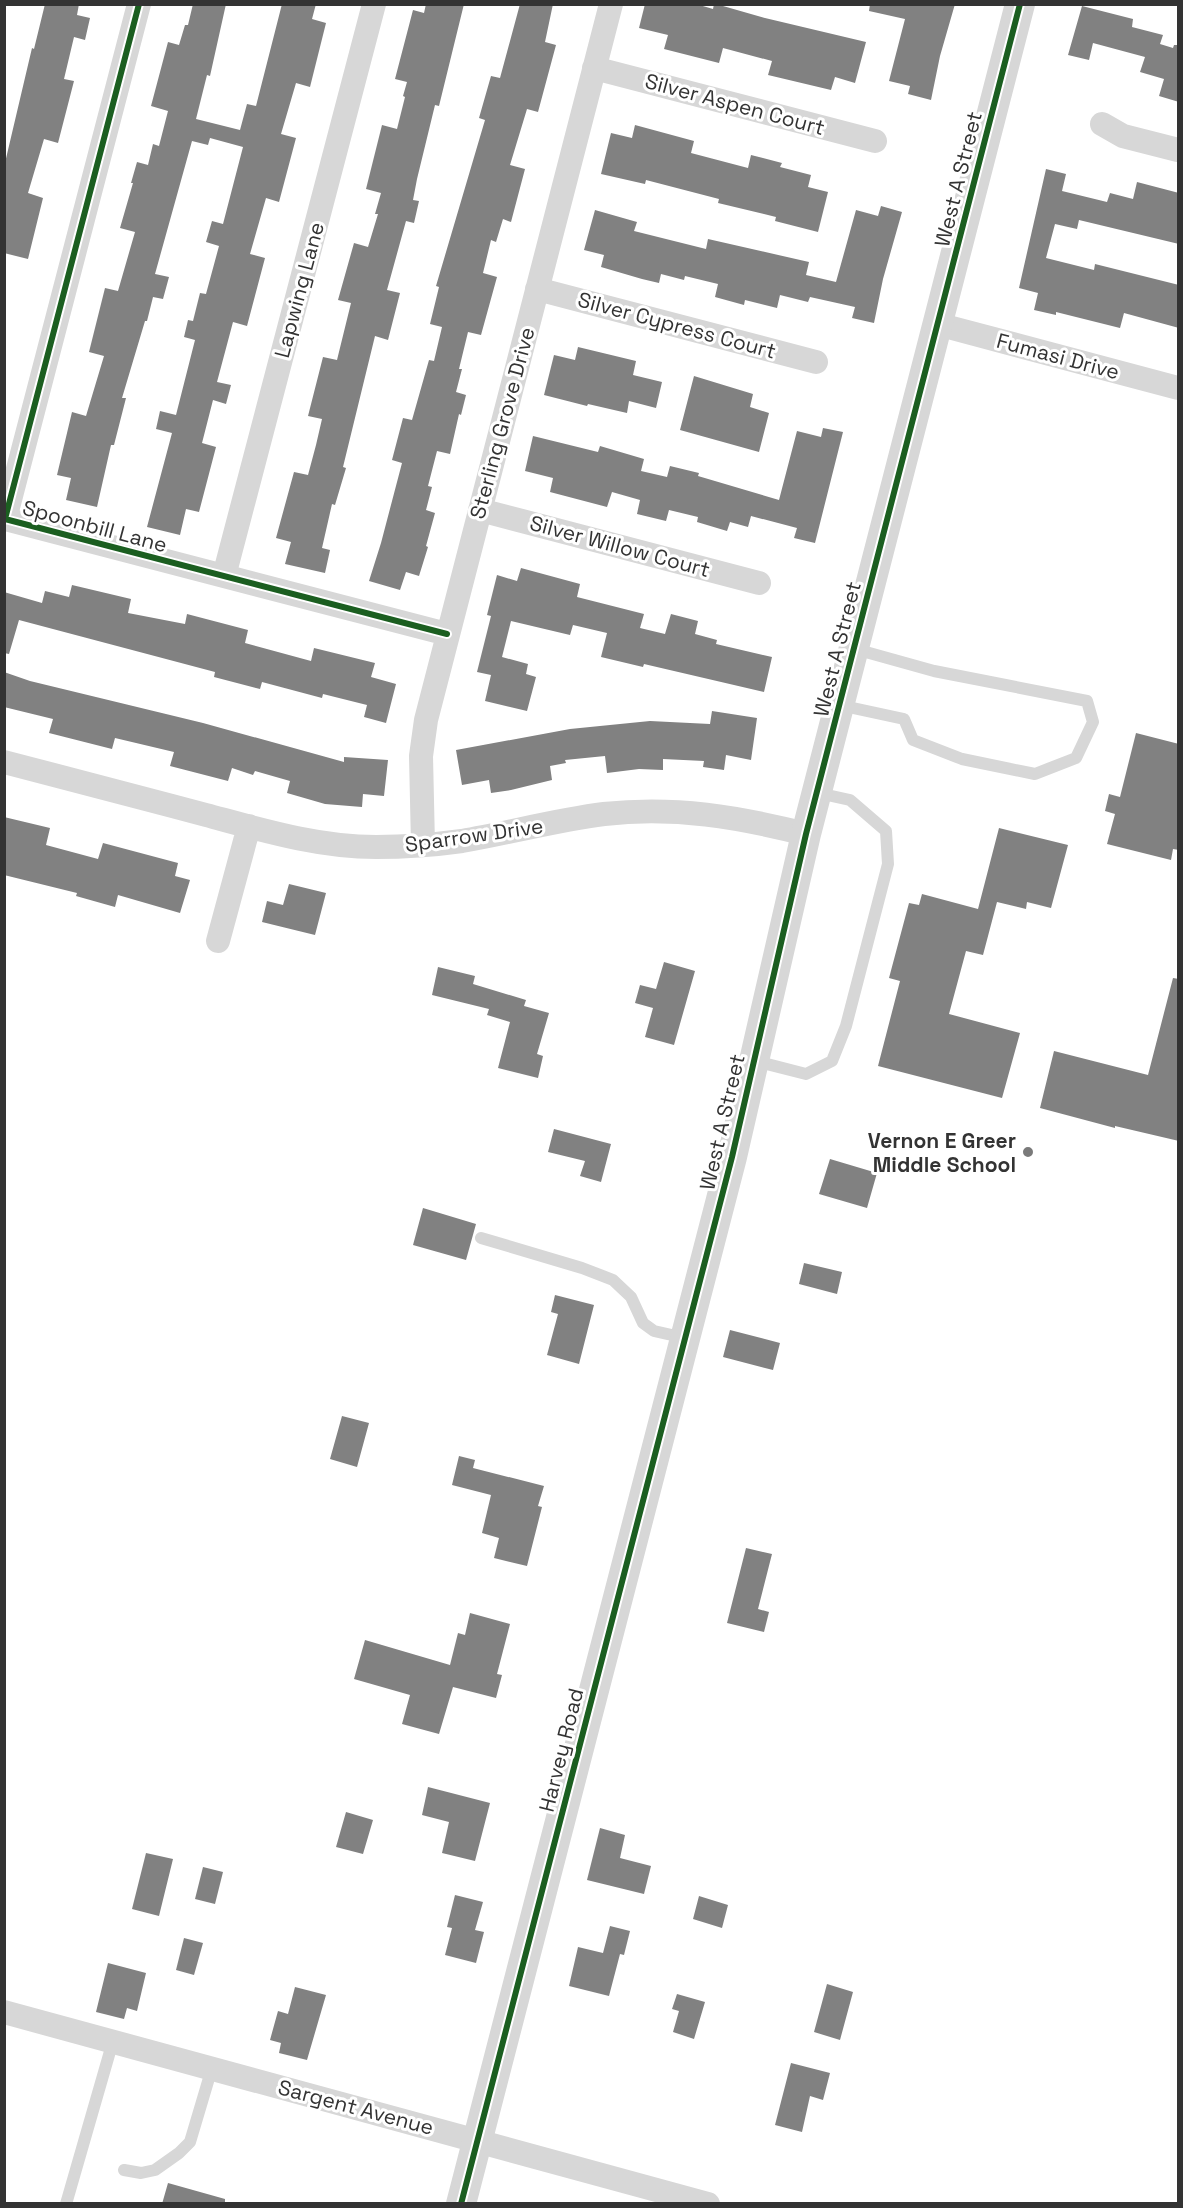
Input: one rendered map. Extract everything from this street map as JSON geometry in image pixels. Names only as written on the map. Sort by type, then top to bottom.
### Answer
[{"type":"street","name":"Spoonbill Lane","points":[[139,4],[5,519],[447,634]]},
{"type":"street","name":"Lapwing Lane","points":[[224,576],[374,4]]},
{"type":"street","name":"Sterling Grove Drive","points":[[423,845],[421,756],[426,720],[611,4]]},
{"type":"street","name":"West A Street","points":[[694,1305],[754,1061],[806,834],[1020,4]]},
{"type":"street","name":"Silver Aspen Court","points":[[594,68],[875,141]]},
{"type":"street","points":[[1102,124],[1123,136],[1179,150]]},
{"type":"street","name":"Silver Cypress Court","points":[[537,289],[816,362]]},
{"type":"street","name":"Fumasi Drive","points":[[937,324],[1179,388]]},
{"type":"street","name":"Silver Willow Court","points":[[480,510],[759,583]]},
{"type":"street","name":"Sparrow Drive","points":[[4,762],[317,842],[373,847],[423,845],[462,841],[605,814],[654,811],[733,817],[806,834]]},
{"type":"street","points":[[218,940],[249,826]]},
{"type":"street","name":"Harvey Road","points":[[461,2204],[694,1305]]},
{"type":"street","name":"Sargent Avenue","points":[[4,2012],[708,2204]]},
{"type":"lane","points":[[839,705],[904,719],[913,740],[962,759],[1035,774],[1076,758],[1093,722],[1087,701],[934,671],[854,649]]},
{"type":"lane","points":[[754,1061],[806,1074],[832,1061],[846,1026],[888,864],[886,831],[850,800],[817,793]]},
{"type":"lane","points":[[481,1238],[582,1268],[613,1280],[631,1297],[643,1323],[654,1331],[685,1338]]},
{"type":"lane","points":[[66,2204],[113,2041]]},
{"type":"lane","points":[[124,2170],[141,2173],[155,2170],[190,2142],[212,2068]]},
{"type":"building","points":[[45,4],[79,4],[77,15],[90,18],[85,40],[74,37],[64,79],[74,81],[58,143],[44,139],[28,193],[43,198],[28,259],[4,253],[4,167],[32,48],[34,49]]},
{"type":"building","points":[[193,4],[226,4],[210,76],[207,75],[196,119],[240,130],[247,104],[256,106],[282,4],[316,4],[312,19],[326,23],[310,87],[296,83],[281,134],[296,138],[279,202],[266,198],[250,254],[265,258],[247,326],[233,322],[217,382],[231,385],[226,404],[213,400],[202,443],[216,447],[199,512],[186,509],[180,535],[147,527],[172,433],[156,429],[160,411],[176,415],[195,340],[184,337],[188,320],[193,321],[200,293],[206,294],[219,246],[206,242],[212,221],[223,224],[243,147],[210,138],[208,145],[192,141],[155,274],[169,277],[163,299],[153,297],[147,321],[145,321],[122,398],[126,398],[114,445],[111,445],[97,507],[66,500],[71,478],[57,475],[72,412],[86,416],[104,356],[89,352],[105,288],[118,291],[135,232],[120,228],[137,162],[148,165],[153,144],[159,146],[168,111],[151,106],[168,42],[179,45],[185,25],[188,25]]},
{"type":"building","points":[[426,4],[464,4],[439,106],[435,105],[417,179],[413,200],[419,201],[414,223],[406,221],[387,290],[400,293],[388,340],[375,336],[343,467],[346,468],[335,505],[332,504],[322,548],[330,550],[325,573],[285,564],[291,542],[276,538],[294,472],[308,475],[322,419],[308,416],[323,357],[337,360],[351,303],[338,300],[354,243],[368,247],[378,214],[375,214],[381,193],[366,189],[382,125],[397,129],[407,82],[395,79],[413,10],[424,13]]},
{"type":"building","points":[[520,4],[553,4],[545,42],[556,45],[538,112],[527,109],[510,165],[525,169],[511,222],[503,219],[496,242],[491,240],[483,273],[497,277],[481,335],[468,332],[456,392],[466,395],[450,454],[437,451],[428,486],[432,487],[426,510],[435,513],[426,546],[428,547],[419,576],[406,572],[400,590],[369,581],[402,463],[392,460],[403,418],[412,420],[429,360],[434,361],[442,327],[430,324],[439,287],[436,286],[485,120],[479,118],[491,76],[500,78]]},
{"type":"building","points":[[645,4],[696,4],[713,9],[716,4],[866,42],[855,83],[835,77],[831,90],[768,75],[772,61],[723,48],[719,63],[664,49],[668,35],[639,28]]},
{"type":"building","points":[[870,4],[955,4],[940,56],[931,100],[908,94],[910,86],[889,81],[905,19],[869,11]]},
{"type":"building","points":[[1082,6],[1133,19],[1132,27],[1163,35],[1160,44],[1173,48],[1174,45],[1179,45],[1179,102],[1159,96],[1164,79],[1140,72],[1145,57],[1093,43],[1089,60],[1068,55]]},
{"type":"building","points":[[635,125],[694,141],[691,153],[748,168],[751,155],[782,163],[780,167],[811,175],[808,187],[828,192],[818,232],[775,221],[776,217],[718,203],[719,199],[646,180],[645,184],[601,174],[611,133],[632,138]]},
{"type":"building","points":[[1046,169],[1066,174],[1062,191],[1107,202],[1110,193],[1133,199],[1137,182],[1179,193],[1179,244],[1079,220],[1077,229],[1055,224],[1046,258],[1094,270],[1095,264],[1179,285],[1179,328],[1124,313],[1120,328],[1056,312],[1056,315],[1034,310],[1038,293],[1019,288]]},
{"type":"building","points":[[881,206],[902,212],[883,279],[874,323],[852,318],[855,307],[810,297],[808,302],[780,295],[777,308],[745,300],[744,305],[715,297],[718,284],[685,276],[684,280],[661,274],[659,283],[642,279],[601,267],[604,255],[584,250],[595,210],[637,222],[634,231],[706,249],[708,239],[809,262],[806,275],[836,282],[856,210],[878,216]]},
{"type":"building","points":[[578,347],[636,361],[633,375],[662,382],[656,408],[629,401],[627,413],[544,395],[554,355],[575,360]]},
{"type":"building","points":[[694,376],[753,394],[750,407],[769,413],[759,452],[680,430]]},
{"type":"building","points":[[823,428],[843,432],[815,543],[794,538],[797,528],[751,516],[748,527],[730,522],[727,531],[697,522],[698,517],[669,510],[666,521],[637,514],[640,500],[612,492],[607,507],[550,492],[553,478],[525,471],[533,436],[598,452],[600,446],[644,459],[641,471],[667,477],[670,466],[699,473],[698,476],[779,500],[797,431],[821,437]]},
{"type":"building","points":[[521,568],[580,584],[577,597],[644,614],[640,628],[665,634],[671,614],[698,621],[695,634],[717,640],[716,644],[772,657],[764,692],[644,664],[643,667],[601,657],[607,633],[573,625],[570,635],[511,621],[502,657],[528,664],[526,674],[536,677],[527,711],[485,701],[491,675],[477,672],[491,616],[487,615],[497,575],[517,581]]},
{"type":"building","points":[[72,585],[131,599],[128,613],[185,624],[187,614],[248,630],[245,643],[311,661],[314,648],[375,663],[371,677],[396,684],[386,723],[364,717],[367,705],[323,694],[322,698],[262,682],[260,689],[214,677],[215,672],[19,620],[9,654],[4,653],[4,592],[42,603],[45,591],[69,597]]},
{"type":"building","points":[[4,672],[30,681],[203,723],[344,762],[344,757],[388,760],[384,796],[363,794],[362,807],[325,804],[287,793],[290,781],[255,771],[253,775],[232,768],[228,781],[170,766],[174,752],[115,738],[112,749],[49,733],[53,719],[4,707]]},
{"type":"building","points":[[712,711],[757,718],[751,760],[726,755],[724,770],[703,767],[704,761],[663,759],[663,770],[639,769],[607,773],[605,756],[565,760],[566,763],[550,766],[552,780],[511,790],[491,793],[489,780],[462,785],[456,750],[570,729],[650,721],[710,724]]},
{"type":"building","points":[[1136,733],[1179,744],[1179,850],[1173,849],[1171,860],[1107,844],[1115,814],[1105,811],[1109,794],[1120,797]]},
{"type":"building","points":[[4,817],[50,828],[46,845],[98,859],[103,843],[178,863],[175,876],[190,880],[180,913],[118,895],[115,907],[76,896],[77,893],[4,875]]},
{"type":"building","points":[[999,828],[1068,845],[1051,908],[1027,902],[1026,909],[997,902],[983,955],[966,951],[949,1014],[1020,1033],[1002,1098],[878,1066],[900,981],[889,978],[909,903],[919,905],[922,894],[978,909]]},
{"type":"building","points":[[289,884],[326,893],[315,935],[262,922],[267,901],[283,905]]},
{"type":"building","points":[[664,962],[695,971],[674,1045],[645,1037],[653,1008],[635,1003],[640,985],[656,989]]},
{"type":"building","points":[[438,967],[475,976],[473,984],[526,1000],[524,1006],[549,1013],[537,1054],[543,1056],[538,1078],[498,1068],[510,1022],[487,1015],[489,1009],[432,995]]},
{"type":"building","points":[[1173,978],[1179,979],[1179,1141],[1115,1126],[1115,1128],[1040,1108],[1054,1051],[1148,1075]]},
{"type":"building","points":[[554,1129],[611,1144],[601,1182],[580,1176],[585,1161],[548,1152]]},
{"type":"building","points":[[830,1159],[877,1173],[867,1208],[819,1194]]},
{"type":"building","points":[[423,1208],[476,1224],[466,1260],[413,1245]]},
{"type":"building","points":[[804,1263],[842,1272],[837,1294],[799,1284]]},
{"type":"building","points":[[555,1295],[594,1305],[579,1364],[547,1355],[558,1314],[551,1312]]},
{"type":"building","points":[[730,1330],[780,1343],[773,1370],[723,1357]]},
{"type":"building","points":[[342,1416],[369,1423],[357,1467],[330,1459]]},
{"type":"building","points":[[459,1456],[475,1460],[473,1468],[544,1486],[538,1506],[542,1507],[527,1566],[494,1558],[499,1538],[482,1533],[491,1495],[452,1485]]},
{"type":"building","points":[[746,1548],[772,1554],[758,1609],[769,1612],[764,1632],[727,1623]]},
{"type":"building","points":[[470,1613],[510,1624],[497,1674],[502,1675],[496,1698],[453,1687],[439,1734],[402,1724],[410,1695],[354,1679],[365,1640],[450,1665],[458,1633],[465,1635]]},
{"type":"building","points":[[428,1787],[490,1803],[475,1861],[442,1853],[449,1822],[422,1815]]},
{"type":"building","points":[[346,1812],[373,1820],[363,1854],[336,1847]]},
{"type":"building","points":[[600,1828],[625,1835],[620,1858],[651,1866],[644,1894],[587,1880]]},
{"type":"building","points":[[146,1853],[173,1859],[159,1916],[132,1909]]},
{"type":"building","points":[[203,1867],[223,1872],[215,1904],[195,1899]]},
{"type":"building","points":[[455,1895],[483,1902],[475,1930],[484,1932],[476,1963],[445,1955],[452,1928],[447,1927]]},
{"type":"building","points":[[699,1896],[728,1905],[722,1928],[693,1919]]},
{"type":"building","points":[[610,1926],[630,1931],[624,1955],[620,1954],[609,1996],[569,1986],[578,1947],[603,1953]]},
{"type":"building","points":[[184,1938],[203,1943],[194,1975],[176,1970]]},
{"type":"building","points":[[108,1963],[146,1973],[137,2011],[127,2008],[124,2019],[96,2012]]},
{"type":"building","points":[[827,1984],[853,1992],[840,2040],[814,2032]]},
{"type":"building","points":[[295,1987],[326,1995],[307,2060],[279,2053],[281,2043],[270,2040],[278,2011],[288,2014]]},
{"type":"building","points":[[677,1994],[705,2002],[694,2039],[673,2032],[679,2011],[672,2009]]},
{"type":"building","points":[[791,2063],[830,2073],[823,2100],[810,2096],[802,2132],[775,2125]]},
{"type":"building","points":[[168,2183],[225,2199],[225,2204],[162,2204]]},
{"type":"cycle path","points":[[139,4],[5,519],[447,634]]},
{"type":"cycle path","points":[[461,2204],[732,1157],[806,834],[1020,4]]},
{"type":"place","name":"Vernon E Greer Middle School","points":[[1028,1152]]}]
